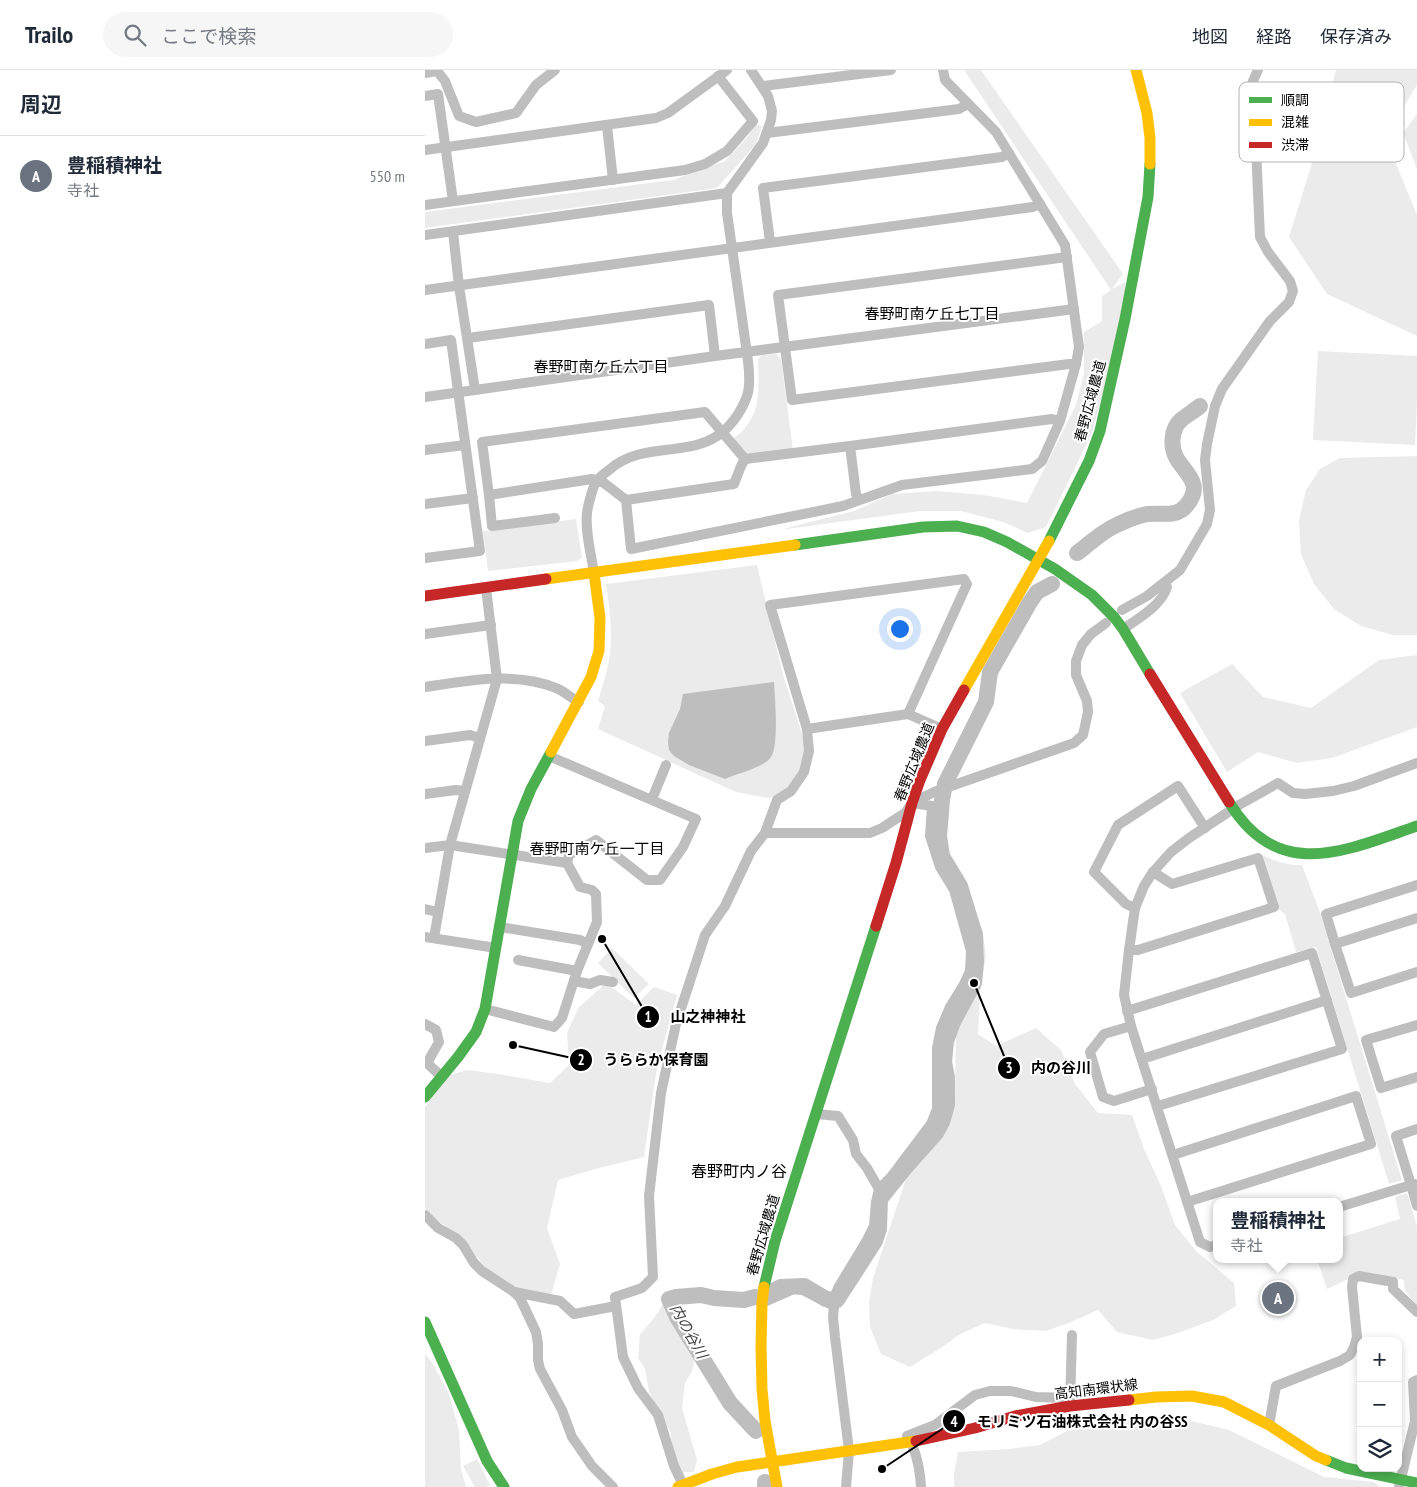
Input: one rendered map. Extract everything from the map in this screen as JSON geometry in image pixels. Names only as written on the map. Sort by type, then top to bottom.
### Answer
[{"type":"street","points":[[425,73],[437,71],[445,81],[459,116],[476,122],[516,113],[536,86],[555,70]]},
{"type":"street","points":[[425,150],[656,118],[668,113],[727,70]]},
{"type":"street","points":[[425,1097],[475,1032],[485,1009],[518,821],[531,789],[591,677],[599,651],[600,618],[587,528],[587,512],[597,481],[612,467],[632,456],[653,451],[694,446],[711,440],[722,433],[737,417],[747,395],[749,384],[747,353],[727,213],[727,193],[763,143],[772,111],[769,96],[751,70]]},
{"type":"street","points":[[763,86],[891,70]]},
{"type":"street","points":[[626,500],[631,549],[843,506],[902,485],[1032,469],[1042,461],[1060,421],[1079,347],[1065,245],[995,132],[945,80],[943,70]]},
{"type":"street","name":"春野広域農道","points":[[777,1487],[765,1421],[762,1389],[762,1303],[775,1241],[896,864],[920,780],[942,730],[1039,560],[1089,461],[1100,431],[1125,319],[1148,197],[1150,138],[1147,113],[1136,70]]},
{"type":"street","points":[[1253,82],[1258,70]]},
{"type":"street","points":[[425,205],[685,170],[705,164],[727,151],[753,121],[718,76]]},
{"type":"street","points":[[425,96],[439,94],[453,201]]},
{"type":"street","points":[[767,133],[959,109],[968,104]]},
{"type":"street","points":[[607,126],[613,180]]},
{"type":"street","points":[[770,242],[763,188],[1002,157],[1009,153]]},
{"type":"street","points":[[1122,610],[1147,596],[1180,570],[1207,524],[1210,510],[1205,460],[1218,397],[1269,321],[1289,302],[1293,291],[1290,281],[1268,252],[1260,237],[1257,162]]},
{"type":"street","points":[[425,235],[727,193]]},
{"type":"street","points":[[425,290],[1033,207],[1040,204]]},
{"type":"street","points":[[453,232],[459,286],[475,390]]},
{"type":"street","points":[[1067,257],[777,295],[792,400],[1076,364]]},
{"type":"street","points":[[468,338],[709,305],[715,356]]},
{"type":"street","points":[[425,397],[715,356],[1074,309]]},
{"type":"street","points":[[425,344],[451,340],[480,551],[425,558]]},
{"type":"street","points":[[555,518],[492,526],[482,442],[705,412],[745,459]]},
{"type":"street","points":[[745,459],[1052,419],[1060,421]]},
{"type":"street","points":[[425,450],[465,445]]},
{"type":"street","points":[[850,446],[856,494],[859,500]]},
{"type":"street","points":[[489,495],[592,479],[604,483],[626,500],[734,484],[745,459]]},
{"type":"street","points":[[425,504],[473,498]]},
{"type":"street","points":[[425,596],[904,530],[948,526],[970,528],[996,536],[1059,571],[1102,603],[1123,629],[1233,809],[1261,840],[1279,850],[1297,854],[1318,855],[1341,852],[1417,826]]},
{"type":"street","points":[[680,1486],[658,1415],[638,1388],[623,1357],[615,1297],[642,1288],[653,1277],[649,1196],[661,1093],[676,1024],[691,973],[705,935],[725,906],[751,851],[765,833],[777,800],[791,791],[804,772],[809,750],[807,730],[770,605],[963,579],[967,584],[908,714]]},
{"type":"street","points":[[1123,629],[1146,614],[1165,594],[1167,587],[1165,583]]},
{"type":"street","points":[[486,588],[497,678],[450,845],[439,912],[429,937],[496,948]]},
{"type":"street","points":[[765,833],[870,833],[882,828],[905,813],[912,803],[934,792],[1074,743],[1083,735],[1089,712],[1076,674],[1076,661],[1082,645],[1091,634],[1106,623]]},
{"type":"street","points":[[425,634],[491,624]]},
{"type":"street","points":[[425,687],[497,678],[532,681],[557,688],[579,702]]},
{"type":"street","points":[[807,730],[908,714],[942,730]]},
{"type":"street","points":[[425,741],[470,735],[480,738]]},
{"type":"street","points":[[485,1009],[554,1027],[562,1018],[597,922],[597,894],[592,890],[580,887],[567,863],[569,855],[596,840],[647,880],[660,880],[683,847],[696,819],[549,756]]},
{"type":"street","points":[[1213,1246],[1210,1247],[1200,1242],[1127,1011],[1124,995],[1129,950],[1135,908],[1144,886],[1153,872],[1171,852],[1189,838],[1233,809],[1278,783],[1293,793],[1305,794],[1333,791],[1354,786],[1417,763]]},
{"type":"street","points":[[652,799],[666,765]]},
{"type":"street","points":[[1135,908],[1126,904],[1094,872],[1118,825],[1178,786],[1205,828]]},
{"type":"street","points":[[425,794],[456,790],[465,791]]},
{"type":"street","points":[[846,1487],[849,1451],[835,1338],[834,1302],[837,1288],[874,1226],[879,1189],[891,1177],[931,1124],[937,1109],[937,1048],[941,1028],[950,1007],[970,971],[971,951],[954,890],[940,867],[930,836],[932,806],[912,803]]},
{"type":"street","points":[[425,848],[450,845],[567,863]]},
{"type":"street","points":[[1129,950],[1138,950],[1274,907],[1258,858],[1172,884],[1153,872]]},
{"type":"street","points":[[1417,885],[1325,914],[1351,993],[1417,972]]},
{"type":"street","points":[[425,910],[439,912]]},
{"type":"street","points":[[1335,944],[1417,918]]},
{"type":"street","points":[[499,927],[580,940],[588,944]]},
{"type":"street","points":[[1127,1011],[1311,953],[1327,1000],[1342,1048],[1158,1106]]},
{"type":"street","points":[[517,960],[576,976],[590,984],[601,980],[613,982]]},
{"type":"street","points":[[1142,1059],[1327,1000]]},
{"type":"street","points":[[426,1025],[436,1030],[439,1042],[427,1063],[442,1077]]},
{"type":"street","points":[[1417,1025],[1366,1040],[1381,1088],[1417,1077]]},
{"type":"street","points":[[1131,1026],[1104,1034],[1090,1052],[1103,1097],[1114,1101],[1152,1089]]},
{"type":"street","points":[[1173,1155],[1356,1096],[1371,1144],[1187,1202]]},
{"type":"street","points":[[816,1114],[838,1116],[853,1140],[856,1154],[867,1168],[879,1189]]},
{"type":"street","points":[[1417,1129],[1396,1136],[1414,1184],[1417,1206]]},
{"type":"street","points":[[1343,1206],[1414,1184]]},
{"type":"street","points":[[425,1215],[438,1228],[456,1238],[482,1271],[520,1298],[536,1332],[540,1369],[562,1410],[572,1437],[592,1466],[613,1487]]},
{"type":"street","points":[[1269,1425],[1276,1386],[1339,1361],[1350,1355],[1355,1347],[1357,1337],[1352,1287],[1353,1279],[1359,1276],[1393,1282],[1393,1288],[1417,1312]]},
{"type":"street","points":[[762,1303],[794,1289],[803,1290],[834,1302]]},
{"type":"street","points":[[514,1292],[559,1301],[573,1314],[616,1306]]},
{"type":"street","points":[[425,1322],[487,1461],[503,1487]]},
{"type":"street","points":[[921,1487],[920,1472],[911,1442],[907,1436],[935,1425],[975,1396],[990,1391],[1011,1391],[1070,1402],[1071,1335]]},
{"type":"street","points":[[1400,1484],[1416,1421],[1413,1382],[1417,1380]]},
{"type":"street","name":"高知南環状線","points":[[680,1486],[737,1467],[911,1442],[975,1428],[1070,1402],[1191,1396],[1224,1402],[1269,1425],[1316,1456],[1346,1468],[1400,1484],[1417,1483]]},
{"type":"shaded area","points":[[964,70],[981,70],[1123,274],[1112,289],[1125,282],[1125,291],[1108,377],[1091,435],[1046,527],[1028,533],[1003,522],[961,511],[920,511],[779,530],[854,511],[892,494],[936,491],[984,495],[1027,503],[1076,405],[1084,373],[1084,332],[1102,321],[1102,296],[1111,290]]},
{"type":"shaded area","points":[[1336,70],[1417,70],[1417,85],[1404,106],[1404,82],[1333,82]]},
{"type":"shaded area","points":[[1417,114],[1417,169],[1404,136],[1404,132]]},
{"type":"shaded area","points":[[756,124],[762,126],[756,144],[717,188],[425,228],[425,212],[673,180],[725,161],[748,136]]},
{"type":"shaded area","points":[[1312,162],[1395,162],[1417,215],[1417,336],[1327,294],[1289,237]]},
{"type":"shaded area","points":[[1318,351],[1417,356],[1415,445],[1313,440]]},
{"type":"shaded area","points":[[776,354],[781,359],[793,450],[747,455],[733,439],[746,427],[755,410],[758,394],[758,359],[762,355]]},
{"type":"shaded area","points":[[1417,456],[1417,635],[1393,635],[1361,626],[1334,609],[1314,584],[1301,554],[1299,521],[1306,490],[1320,469],[1340,458]]},
{"type":"shaded area","points":[[576,519],[582,558],[577,561],[488,571],[483,531]]},
{"type":"shaded area","points":[[757,565],[783,675],[806,746],[798,776],[780,795],[768,798],[736,792],[598,729],[605,706],[598,701],[611,647],[606,584]]},
{"type":"shaded area","points":[[1417,655],[1417,727],[1332,758],[1297,763],[1258,752],[1227,772],[1180,693],[1232,664],[1263,697],[1311,708],[1379,660]]},
{"type":"shaded area","points":[[774,682],[775,743],[768,761],[725,779],[689,765],[674,756],[669,750],[669,733],[680,709],[683,694]]},
{"type":"shaded area","points":[[1263,855],[1282,863],[1302,865],[1319,910],[1402,1180],[1389,1184],[1316,947],[1296,952],[1285,914],[1279,909],[1260,857]]},
{"type":"shaded area","points":[[982,927],[986,955],[980,993],[978,1034],[996,1046],[1036,1028],[1061,1050],[1075,1084],[1098,1113],[1132,1115],[1175,1225],[1196,1251],[1234,1283],[1236,1306],[1213,1320],[1153,1340],[1117,1332],[1098,1310],[1046,1331],[1013,1329],[985,1323],[960,1334],[910,1367],[881,1354],[870,1327],[869,1302],[873,1278],[914,1160],[940,1136],[955,1108],[956,1023],[966,975],[967,933]]},
{"type":"shaded area","points":[[612,948],[649,984],[634,998],[598,963]]},
{"type":"shaded area","points":[[606,983],[636,1005],[654,987],[677,995],[657,1067],[644,1157],[558,1180],[547,1228],[560,1264],[550,1299],[525,1294],[493,1276],[462,1239],[428,1213],[425,1208],[425,1107],[449,1075],[468,1070],[550,1083],[569,1065],[567,1033],[579,1007]]},
{"type":"shaded area","points":[[1407,1193],[1417,1226],[1417,1306],[1405,1291],[1404,1280],[1363,1272],[1327,1289],[1318,1263],[1343,1263],[1343,1237],[1400,1219],[1395,1197]]},
{"type":"shaded area","points":[[666,1297],[671,1311],[689,1338],[695,1352],[693,1369],[685,1383],[682,1408],[697,1460],[694,1472],[681,1472],[672,1456],[671,1433],[659,1414],[649,1391],[645,1369],[638,1358],[640,1334],[655,1317]]},
{"type":"shaded area","points":[[425,1354],[433,1364],[449,1394],[459,1430],[461,1470],[466,1487],[425,1487]]},
{"type":"shaded area","points":[[1183,1419],[1229,1430],[1324,1477],[1374,1482],[1380,1487],[954,1487],[954,1473],[958,1452],[1040,1445],[1065,1432],[1105,1421]]},
{"type":"shaded area","points":[[477,1459],[490,1485],[486,1487],[475,1487],[463,1466]]},
{"type":"waterway","name":"内の谷川","points":[[1077,553],[1106,531],[1124,521],[1149,514],[1172,514],[1186,506],[1194,492],[1194,486],[1173,449],[1173,433],[1183,418],[1200,406]]},
{"type":"waterway","name":"内の谷川","points":[[767,1294],[781,1287],[804,1286],[826,1299],[837,1300],[875,1241],[879,1229],[880,1199],[936,1133],[942,1122],[947,1105],[947,1077],[944,1062],[946,1041],[953,1022],[974,983],[976,962],[975,935],[960,886],[942,856],[939,836],[945,784],[986,702],[990,672],[1037,592],[1052,584]]},
{"type":"waterway","name":"内の谷川","points":[[755,1297],[744,1300],[701,1295],[669,1299],[677,1317],[730,1403],[756,1431]]},
{"type":"waterway","name":"内の谷川","points":[[765,1482],[765,1487]]},
{"type":"traffic: fast","points":[[1049,541],[1089,461],[1100,431],[1125,319],[1148,197],[1150,164]]},
{"type":"traffic: fast","points":[[795,545],[923,527],[957,526],[984,532],[1007,542],[1055,569],[1092,595],[1123,629],[1150,674]]},
{"type":"traffic: fast","points":[[425,1097],[476,1032],[485,1009],[518,821],[531,789],[551,752]]},
{"type":"traffic: fast","points":[[1229,802],[1248,827],[1269,843],[1291,852],[1314,854],[1339,851],[1417,826]]},
{"type":"traffic: fast","points":[[764,1287],[775,1241],[876,926]]},
{"type":"traffic: fast","points":[[425,1322],[487,1461],[504,1487]]},
{"type":"traffic: fast","points":[[1326,1460],[1346,1468],[1417,1483]]},
{"type":"traffic: slow","points":[[1136,70],[1147,113],[1150,138],[1150,164]]},
{"type":"traffic: slow","points":[[964,690],[1049,541]]},
{"type":"traffic: slow","points":[[546,579],[795,545]]},
{"type":"traffic: slow","points":[[551,752],[591,677],[599,651],[600,618],[594,573]]},
{"type":"traffic: slow","points":[[764,1287],[761,1346],[762,1389],[765,1421],[777,1487]]},
{"type":"traffic: slow","points":[[1129,1400],[1192,1396],[1224,1402],[1269,1425],[1316,1456],[1326,1460]]},
{"type":"traffic: slow","points":[[678,1487],[737,1467],[916,1441]]},
{"type":"traffic: jam","points":[[425,596],[546,579]]},
{"type":"traffic: jam","points":[[1150,674],[1229,802]]},
{"type":"traffic: jam","points":[[876,926],[920,780],[942,729],[964,690]]},
{"type":"traffic: jam","points":[[916,1441],[975,1428],[1015,1416],[1070,1406],[1129,1400]]},
{"type":"place","name":"山之神神社","points":[[602,939]]},
{"type":"place","name":"内の谷川","points":[[974,983]]},
{"type":"place","name":"うららか保育園","points":[[513,1045]]},
{"type":"place","name":"豊稲積神社","points":[[1278,1298]]},
{"type":"place","name":"モリミツ石油株式会社 内の谷SS","points":[[882,1469]]},
{"type":"district","name":"春野町南ケ丘七丁目","points":[[932,313]]},
{"type":"district","name":"春野町南ケ丘六丁目","points":[[601,366]]},
{"type":"district","name":"春野町南ケ丘一丁目","points":[[597,848]]},
{"type":"district","name":"春野町内ノ谷","points":[[739,1171]]}]
